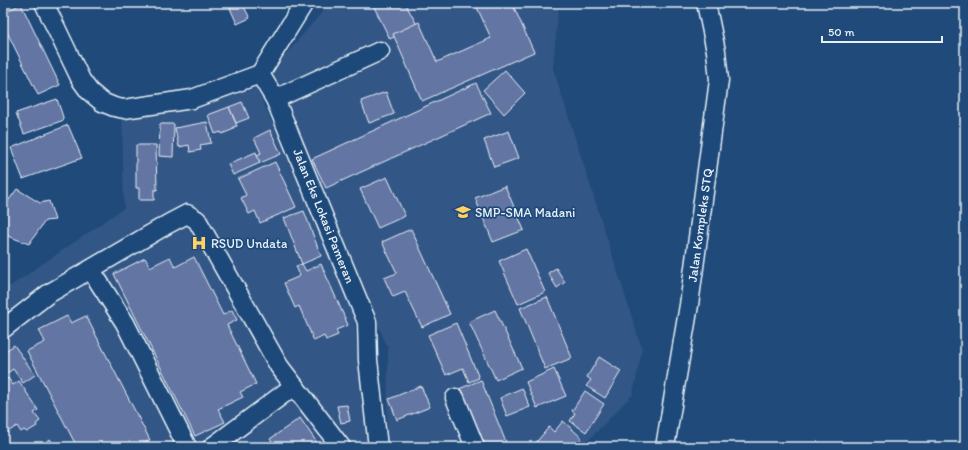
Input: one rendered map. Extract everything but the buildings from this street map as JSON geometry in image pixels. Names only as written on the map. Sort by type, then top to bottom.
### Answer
[{"type":"street","points":[[44,3],[81,80],[89,91],[102,102],[124,109],[192,99],[260,74],[304,3]]},
{"type":"street","name":"Jalan Kompleks STQ","points":[[664,447],[689,305],[719,80],[716,51],[706,3]]},
{"type":"street","points":[[275,99],[380,51]]},
{"type":"street","name":"Jalan Eks Lokasi Pameran","points":[[260,74],[275,99],[366,322],[368,360],[378,447]]},
{"type":"street","points":[[3,329],[48,294],[187,214],[197,220],[279,366],[341,447]]},
{"type":"street","points":[[91,270],[125,323],[187,447]]},
{"type":"street","points":[[212,447],[294,386]]},
{"type":"street","points":[[455,398],[475,447]]},
{"type":"shaded area","name":"SMP-SMA Madani","points":[[330,3],[559,3],[553,68],[642,349],[633,394],[582,447],[387,447],[388,348],[267,76]]},
{"type":"shaded area","name":"RSUD Undata","points":[[256,88],[305,193],[354,316],[359,372],[373,447],[3,447],[3,278],[9,287],[124,208],[122,113],[191,106]]},
{"type":"place","name":"SMP-SMA Madani","points":[[463,212]]},
{"type":"place","name":"RSUD Undata","points":[[199,243]]}]
